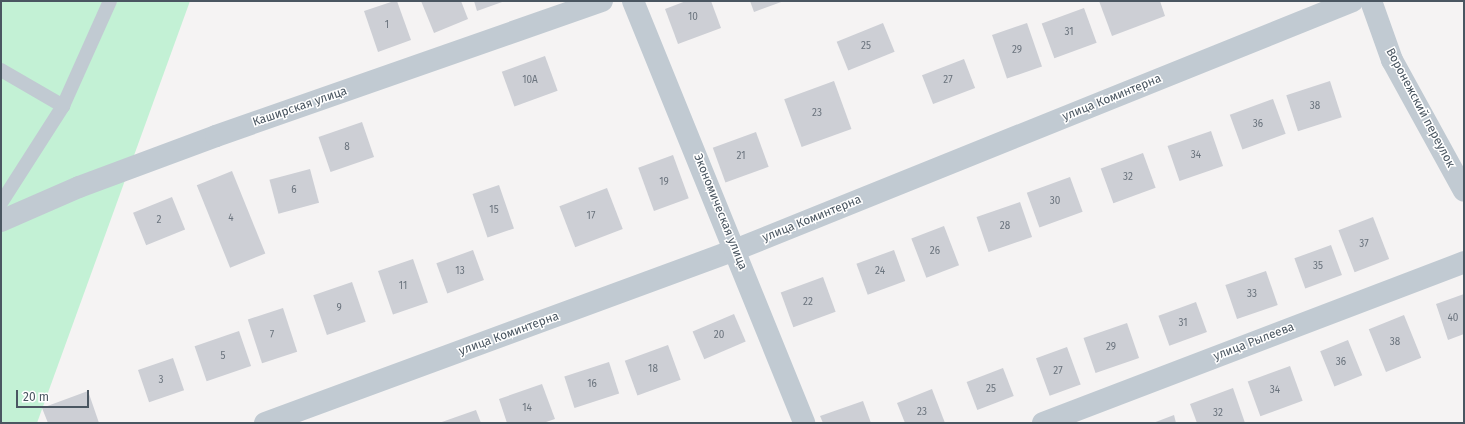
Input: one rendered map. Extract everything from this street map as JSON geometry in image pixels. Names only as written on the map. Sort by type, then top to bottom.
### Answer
[{"type":"street","name":"Каширская улица","points":[[1,221],[79,187],[216,136],[602,1]]},
{"type":"street","name":"Экономическая улица","points":[[633,1],[804,423]]},
{"type":"street","name":"улица Коминтерна","points":[[265,423],[735,250],[1353,1]]},
{"type":"street","name":"Воронежский переулок","points":[[1371,1],[1392,60],[1464,191]]},
{"type":"street","name":"улица Рылеева","points":[[1043,423],[1464,262]]},
{"type":"lane","points":[[1,203],[63,106],[110,1]]},
{"type":"lane","points":[[1,70],[63,106]]},
{"type":"green space","points":[[1,1],[190,1],[37,423],[1,423]]},
{"type":"building","points":[[397,1],[411,40],[378,52],[364,11]]},
{"type":"building","points":[[421,1],[461,1],[468,19],[434,33]]},
{"type":"building","points":[[474,1],[505,1],[477,11]]},
{"type":"building","points":[[686,1],[711,1],[721,28],[678,44],[665,9]]},
{"type":"building","points":[[750,1],[784,1],[754,12]]},
{"type":"building","points":[[1099,1],[1160,1],[1165,16],[1112,36]]},
{"type":"building","points":[[1084,8],[1097,43],[1054,58],[1042,23]]},
{"type":"building","points":[[883,23],[895,52],[848,70],[837,42]]},
{"type":"building","points":[[1027,23],[1042,66],[1007,79],[992,35]]},
{"type":"building","points":[[545,56],[558,91],[514,107],[502,72]]},
{"type":"building","points":[[964,59],[975,88],[933,104],[922,75]]},
{"type":"building","points":[[834,81],[851,129],[802,147],[784,99]]},
{"type":"building","points":[[1330,81],[1342,117],[1298,131],[1286,95]]},
{"type":"building","points":[[1273,99],[1286,134],[1242,150],[1230,115]]},
{"type":"building","points":[[362,122],[374,157],[331,172],[319,137]]},
{"type":"building","points":[[1211,131],[1223,166],[1180,181],[1168,146]]},
{"type":"building","points":[[756,132],[769,167],[725,183],[713,148]]},
{"type":"building","points":[[1143,153],[1156,188],[1113,203],[1101,168]]},
{"type":"building","points":[[673,155],[689,198],[654,211],[638,168]]},
{"type":"building","points":[[310,169],[319,203],[278,214],[269,180]]},
{"type":"building","points":[[232,171],[265,254],[230,268],[197,185]]},
{"type":"building","points":[[1070,177],[1083,212],[1039,228],[1027,193]]},
{"type":"building","points":[[499,185],[514,228],[488,238],[473,194]]},
{"type":"building","points":[[607,188],[623,229],[575,247],[559,206]]},
{"type":"building","points":[[172,197],[185,229],[146,245],[133,213]]},
{"type":"building","points":[[1020,202],[1032,237],[989,252],[977,217]]},
{"type":"building","points":[[1373,217],[1389,259],[1355,272],[1338,230]]},
{"type":"building","points":[[944,226],[959,265],[926,278],[911,239]]},
{"type":"building","points":[[1331,245],[1342,275],[1305,288],[1294,258]]},
{"type":"building","points":[[473,250],[484,280],[447,293],[436,263]]},
{"type":"building","points":[[894,250],[905,281],[868,295],[856,264]]},
{"type":"building","points":[[413,259],[428,302],[393,315],[378,271]]},
{"type":"building","points":[[1266,271],[1278,305],[1237,319],[1225,285]]},
{"type":"building","points":[[823,277],[836,312],[793,327],[781,292]]},
{"type":"building","points":[[352,282],[366,322],[327,335],[313,295]]},
{"type":"building","points":[[1464,294],[1464,334],[1448,340],[1436,304]]},
{"type":"building","points":[[1196,302],[1207,332],[1169,346],[1158,316]]},
{"type":"building","points":[[283,308],[297,352],[262,363],[248,319]]},
{"type":"building","points":[[734,314],[746,342],[704,359],[693,332]]},
{"type":"building","points":[[1404,315],[1421,358],[1386,372],[1369,329]]},
{"type":"building","points":[[1127,323],[1139,358],[1096,373],[1084,338]]},
{"type":"building","points":[[239,331],[251,366],[207,381],[195,346]]},
{"type":"building","points":[[1348,340],[1362,375],[1334,386],[1320,351]]},
{"type":"building","points":[[668,345],[681,380],[637,396],[625,361]]},
{"type":"building","points":[[1067,347],[1081,385],[1050,396],[1036,358]]},
{"type":"building","points":[[173,358],[184,390],[149,402],[138,370]]},
{"type":"building","points":[[609,362],[619,393],[574,408],[564,377]]},
{"type":"building","points":[[1290,366],[1303,401],[1260,416],[1248,381]]},
{"type":"building","points":[[1003,368],[1014,396],[977,410],[967,382]]},
{"type":"building","points":[[542,384],[555,419],[543,423],[507,423],[499,399]]},
{"type":"building","points":[[1233,388],[1245,423],[1197,423],[1190,404]]},
{"type":"building","points":[[932,389],[945,423],[905,423],[897,403]]},
{"type":"building","points":[[88,391],[99,423],[48,423],[42,408]]},
{"type":"building","points":[[863,401],[871,423],[823,423],[820,416]]},
{"type":"building","points":[[476,410],[481,423],[439,423]]},
{"type":"building","points":[[1174,415],[1176,423],[1153,423]]}]
